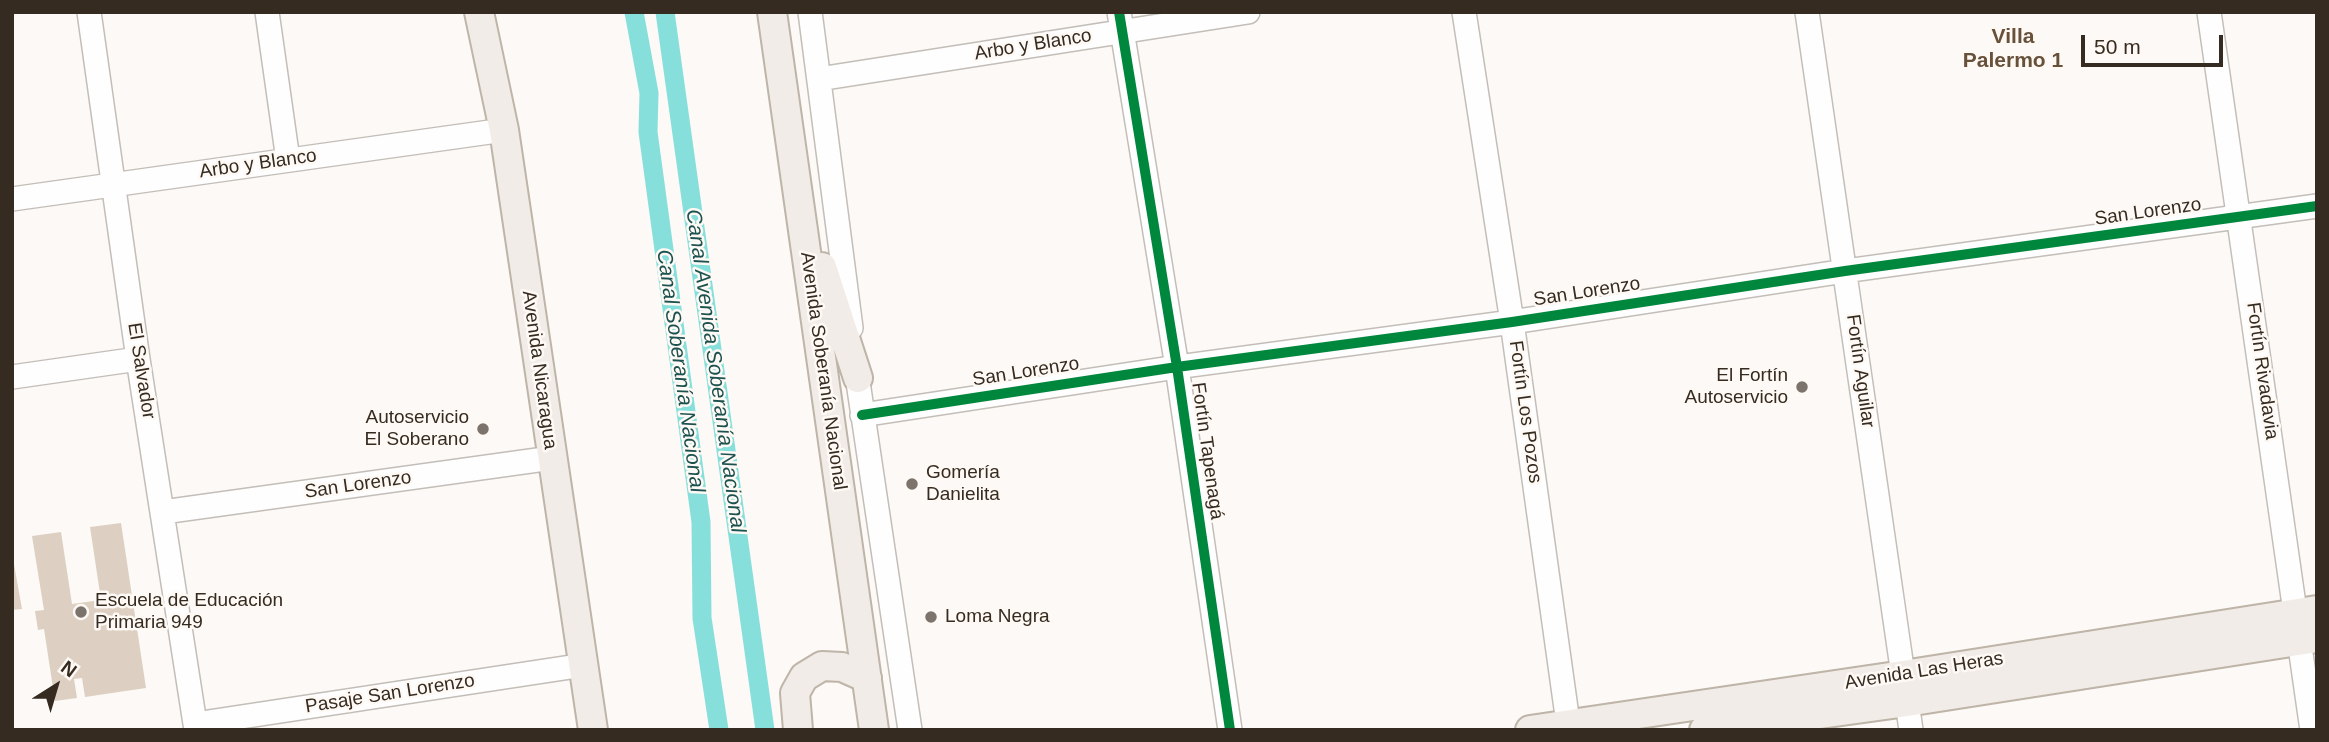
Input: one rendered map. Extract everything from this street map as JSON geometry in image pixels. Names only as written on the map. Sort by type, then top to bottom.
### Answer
[{"type":"main road","name":"Avenida Nicaragua","points":[[479,12],[504,130],[593,730]]},
{"type":"main road","name":"Avenida Soberanía Nacional","points":[[772,12],[874,730]]},
{"type":"main road","points":[[797,192],[858,378]]},
{"type":"main road","name":"Avenida Las Heras","points":[[1530,730],[1907,702],[2306,611]]},
{"type":"main road","name":"Avenida Las Heras","points":[[1704,730],[1907,702],[2308,640]]},
{"type":"main road","points":[[798,730],[795,694],[804,677],[822,666],[842,667],[867,678]]},
{"type":"street","name":"El Salvador","points":[[89,12],[138,359],[195,727]]},
{"type":"street","points":[[267,12],[288,160]]},
{"type":"street","name":"Avenida Soberanía Nacional","points":[[810,12],[862,415],[910,730]]},
{"type":"street","name":"Arbo y Blanco","points":[[819,79],[1120,22],[1248,12]]},
{"type":"street","name":"Fortín Los Pozos","points":[[1464,12],[1512,321],[1569,727]]},
{"type":"street","name":"Fortín Aguilar","points":[[1807,12],[1907,702]]},
{"type":"street","name":"Fortín Rivadavia","points":[[2209,12],[2240,217],[2306,611],[2312,730]]},
{"type":"street","name":"Fortín Tapenagá","points":[[1120,22],[1177,367],[1230,730]]},
{"type":"street","name":"Arbo y Blanco","points":[[12,199],[504,130]]},
{"type":"street","name":"San Lorenzo","points":[[862,415],[1845,271],[2317,206]]},
{"type":"street","points":[[12,377],[138,359]]},
{"type":"street","name":"San Lorenzo","points":[[163,512],[552,458]]},
{"type":"street","name":"Pasaje San Lorenzo","points":[[195,727],[584,665]]},
{"type":"building","points":[[121,523],[146,688],[85,697],[82,678],[74,679],[77,698],[55,701],[44,629],[38,630],[35,611],[44,610],[32,536],[61,532],[72,604],[101,600],[90,527]]},
{"type":"building","points":[[12,553],[22,609],[12,610]]},
{"type":"waterway","name":"Canal Soberanía Nacional","points":[[634,12],[649,93],[648,132],[701,522],[702,618],[719,730]]},
{"type":"waterway","name":"Canal Avenida Soberanía Nacional","points":[[665,12],[765,730]]},
{"type":"cycle path","points":[[1119,12],[1177,367],[1230,730]]},
{"type":"cycle path","points":[[862,415],[1177,367],[1512,322],[1845,271],[2317,206]]},
{"type":"place","name":"El Fortín Autoservicio","points":[[1802,387]]},
{"type":"place","name":"Autoservicio El Soberano","points":[[483,429]]},
{"type":"place","name":"Gomería Danielita","points":[[912,484]]},
{"type":"place","name":"Escuela de Educación Primaria 949","points":[[81,612]]},
{"type":"place","name":"Loma Negra","points":[[931,617]]},
{"type":"district","name":"Villa Palermo 1","points":[[2013,49]]}]
